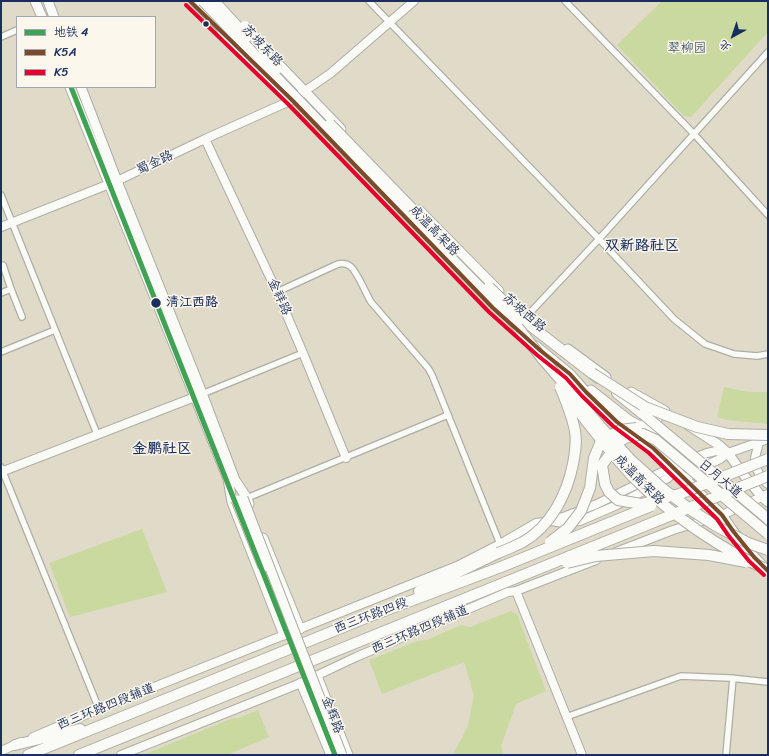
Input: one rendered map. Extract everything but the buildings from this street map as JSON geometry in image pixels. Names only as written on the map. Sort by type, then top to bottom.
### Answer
[{"type":"highway","points":[[195,1],[227,33],[261,61]]},
{"type":"highway","points":[[203,1],[512,321],[600,426],[632,461],[662,488],[691,510],[716,526],[748,543],[768,550]]},
{"type":"highway","name":"成温高架路","points":[[214,1],[277,69],[473,271],[522,319],[592,373],[673,439]]},
{"type":"highway","points":[[220,1],[254,36],[277,69]]},
{"type":"highway","name":"成温高架路","points":[[541,357],[560,387],[608,449],[634,477],[667,508],[724,547],[768,570]]},
{"type":"highway","points":[[592,373],[645,407],[697,427],[728,434],[768,435]]},
{"type":"highway","points":[[368,617],[458,572],[499,549],[524,542],[536,533],[545,523],[557,508],[565,493],[571,474],[576,448],[575,432],[570,410],[560,387]]},
{"type":"highway","points":[[540,550],[568,528],[581,511],[590,488],[594,458],[601,441],[620,430],[637,428],[646,428],[673,439]]},
{"type":"highway","points":[[683,493],[641,504],[618,500],[609,492],[605,484],[602,465],[619,442],[625,438],[643,434],[656,440],[768,534]]},
{"type":"highway","name":"日月大道","points":[[673,439],[767,518]]},
{"type":"highway","name":"西三环路四段","points":[[28,755],[368,617],[501,567],[768,458]]},
{"type":"highway","name":"西三环路四段","points":[[79,755],[768,476]]},
{"type":"highway","points":[[540,569],[596,556],[654,551],[709,555],[755,564]]},
{"type":"highway","points":[[15,745],[117,720]]},
{"type":"highway","points":[[85,755],[95,749]]},
{"type":"main road","points":[[35,1],[42,16]]},
{"type":"main road","points":[[48,1],[53,16]]},
{"type":"main road","name":"苏坡东路","points":[[190,1],[292,100]]},
{"type":"main road","name":"苏坡东路","points":[[220,1],[305,90]]},
{"type":"main road","points":[[388,21],[406,1]]},
{"type":"main road","points":[[388,21],[414,1]]},
{"type":"main road","name":"蜀金路","points":[[1,227],[113,182],[292,100],[388,21]]},
{"type":"main road","points":[[70,88],[113,182],[232,480],[242,499],[300,629]]},
{"type":"main road","points":[[81,88],[113,182]]},
{"type":"main road","name":"苏坡西路","points":[[305,90],[401,192],[526,317],[601,373],[638,397],[670,413],[718,445],[728,453],[743,474],[766,498]]},
{"type":"main road","name":"苏坡西路","points":[[292,100],[493,308],[541,351],[570,374],[617,422],[653,448],[722,515],[754,557],[768,570]]},
{"type":"main road","name":"金祥路","points":[[206,139],[277,292],[346,458]]},
{"type":"main road","points":[[570,374],[629,420],[638,425],[644,426],[654,424],[657,420],[658,414],[654,405]]},
{"type":"main road","points":[[2,470],[198,396]]},
{"type":"main road","points":[[685,480],[707,465],[720,460],[728,453],[768,439]]},
{"type":"main road","points":[[759,442],[755,460],[756,468],[761,477],[768,484]]},
{"type":"main road","name":"西三环路四段辅道","points":[[1,751],[99,709],[499,549],[536,523],[563,523],[580,521],[668,478],[691,459],[716,451],[728,453]]},
{"type":"main road","points":[[232,480],[232,502],[284,635]]},
{"type":"main road","name":"西三环路四段辅道","points":[[121,755],[302,683],[356,657],[508,592],[516,591],[673,530],[722,515],[766,498]]},
{"type":"main road","points":[[242,499],[337,755]]},
{"type":"main road","points":[[242,499],[342,755]]},
{"type":"main road","points":[[516,591],[582,755]]},
{"type":"main road","name":"金辉路","points":[[317,676],[348,755]]},
{"type":"main road","name":"金辉路","points":[[302,683],[330,755]]},
{"type":"street","points":[[369,1],[599,239],[674,319],[705,344],[734,354],[757,356],[768,354]]},
{"type":"street","points":[[566,1],[694,134],[768,214]]},
{"type":"street","points":[[1,37],[16,30]]},
{"type":"street","points":[[526,317],[599,239],[768,52]]},
{"type":"street","points":[[1,195],[98,434]]},
{"type":"street","points":[[277,292],[338,264],[343,263],[351,266],[371,302],[428,368],[432,375],[499,549]]},
{"type":"street","points":[[3,265],[22,317]]},
{"type":"street","points":[[1,293],[11,289]]},
{"type":"street","points":[[1,352],[56,330]]},
{"type":"street","points":[[198,396],[303,353]]},
{"type":"street","points":[[242,499],[346,458],[448,415]]},
{"type":"street","points":[[2,470],[99,709]]},
{"type":"street","points":[[566,717],[681,676],[733,678],[768,682]]},
{"type":"street","points":[[726,755],[733,678]]},
{"type":"green space","name":"翠柳园","points":[[662,1],[768,1],[768,32],[691,117],[684,116],[617,45]]},
{"type":"green space","points":[[724,387],[748,392],[768,392],[768,424],[727,420],[717,417]]},
{"type":"green space","points":[[142,529],[167,592],[70,617],[49,563]]},
{"type":"green space","points":[[511,611],[517,614],[546,691],[516,704],[501,746],[503,755],[453,755],[468,726],[474,695],[464,662],[382,694],[369,660],[417,641],[427,640],[461,625],[470,627]]},
{"type":"green space","points":[[258,710],[269,737],[227,755],[143,755],[233,718],[239,718]]},
{"type":"metro line","name":"4","points":[[71,88],[335,755]]},
{"type":"transit line","name":"K5A","points":[[190,1],[292,100],[493,308],[541,351],[570,374],[617,422],[653,448],[722,515],[754,557],[768,571]]},
{"type":"transit line","name":"K5","points":[[186,5],[288,104],[489,312],[537,355],[566,378],[613,426],[649,453],[717,519],[749,561],[764,575]]},
{"type":"place","name":"清江西路","points":[[156,303]]},
{"type":"district","name":"双新路社区","points":[[642,246]]},
{"type":"district","name":"金鹏社区","points":[[162,449]]}]
